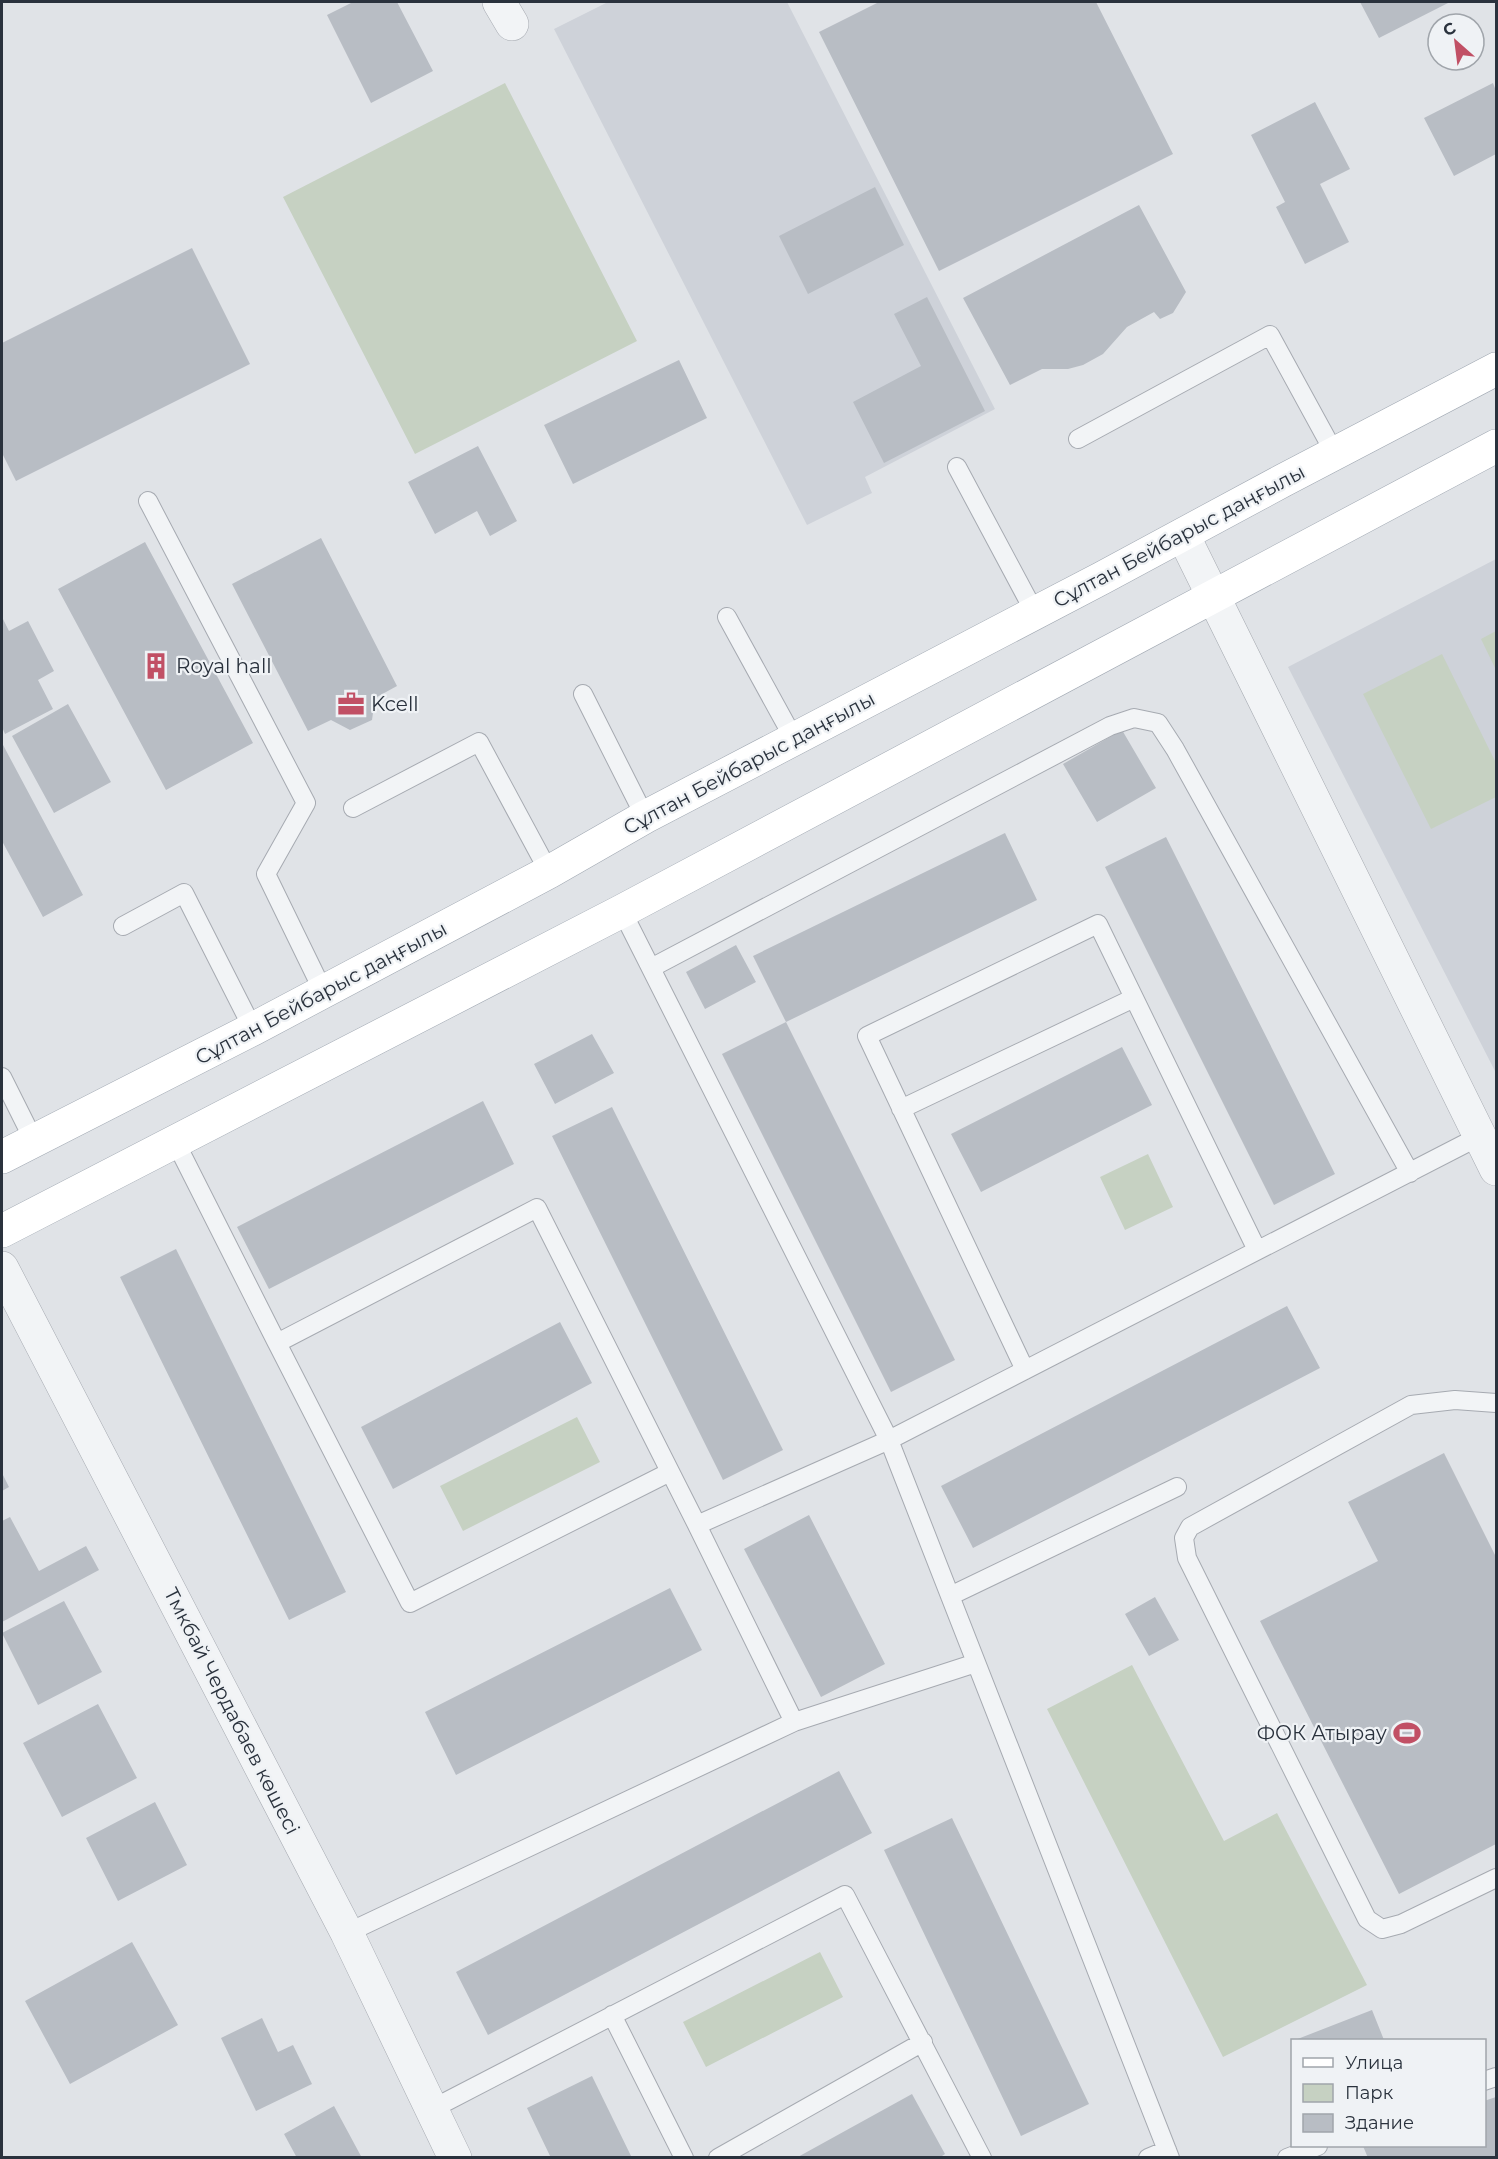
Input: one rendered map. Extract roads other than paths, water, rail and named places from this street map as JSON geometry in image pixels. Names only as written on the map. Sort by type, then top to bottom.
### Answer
[{"type":"main road","name":"Сұлтан Бейбарыс даңғылы","points":[[2,1157],[253,1029],[549,872],[645,817],[1497,369]]},
{"type":"main road","points":[[2,1231],[622,911],[1497,446]]},
{"type":"street","points":[[1183,535],[1497,1169]]},
{"type":"street","name":"Тмкбай Чердабаев көшесі","points":[[2,1268],[347,1933],[455,2157]]},
{"type":"lane","points":[[1078,439],[1270,335],[1335,454]]},
{"type":"lane","points":[[957,467],[1035,613]]},
{"type":"lane","points":[[148,501],[306,803],[266,874],[323,991]]},
{"type":"lane","points":[[727,617],[794,739]]},
{"type":"lane","points":[[583,694],[645,817]]},
{"type":"lane","points":[[651,968],[1110,726],[1134,718],[1158,723],[1175,749],[1410,1173]]},
{"type":"lane","points":[[353,808],[479,742],[549,872]]},
{"type":"lane","points":[[123,926],[183,894],[253,1029]]},
{"type":"lane","points":[[622,911],[889,1440],[1168,2154],[1148,2157]]},
{"type":"lane","points":[[1025,1370],[867,1036],[1098,924],[1257,1250]]},
{"type":"lane","points":[[901,1109],[1134,998]]},
{"type":"lane","points":[[2,1077],[34,1141]]},
{"type":"lane","points":[[697,1525],[889,1440],[1480,1136]]},
{"type":"lane","points":[[175,1141],[410,1603],[670,1472]]},
{"type":"lane","points":[[277,1343],[537,1208],[794,1722]]},
{"type":"lane","points":[[1497,1403],[1455,1400],[1411,1405],[1190,1527],[1184,1538],[1187,1558],[1367,1919],[1382,1929],[1401,1924],[1497,1878]]},
{"type":"lane","points":[[950,1596],[1177,1487]]},
{"type":"lane","points":[[347,1933],[794,1722],[976,1663]]},
{"type":"lane","points":[[432,2109],[845,1895],[982,2157]]},
{"type":"lane","points":[[612,2015],[684,2157]]},
{"type":"lane","points":[[718,2157],[922,2042]]},
{"type":"lane","points":[[1287,2157],[1313,2147]]},
{"type":"place","name":"Royal hall","points":[[156,666]]},
{"type":"place","name":"Kcell","points":[[351,704]]},
{"type":"place","name":"ФОК Атырау","points":[[1407,1733]]}]
